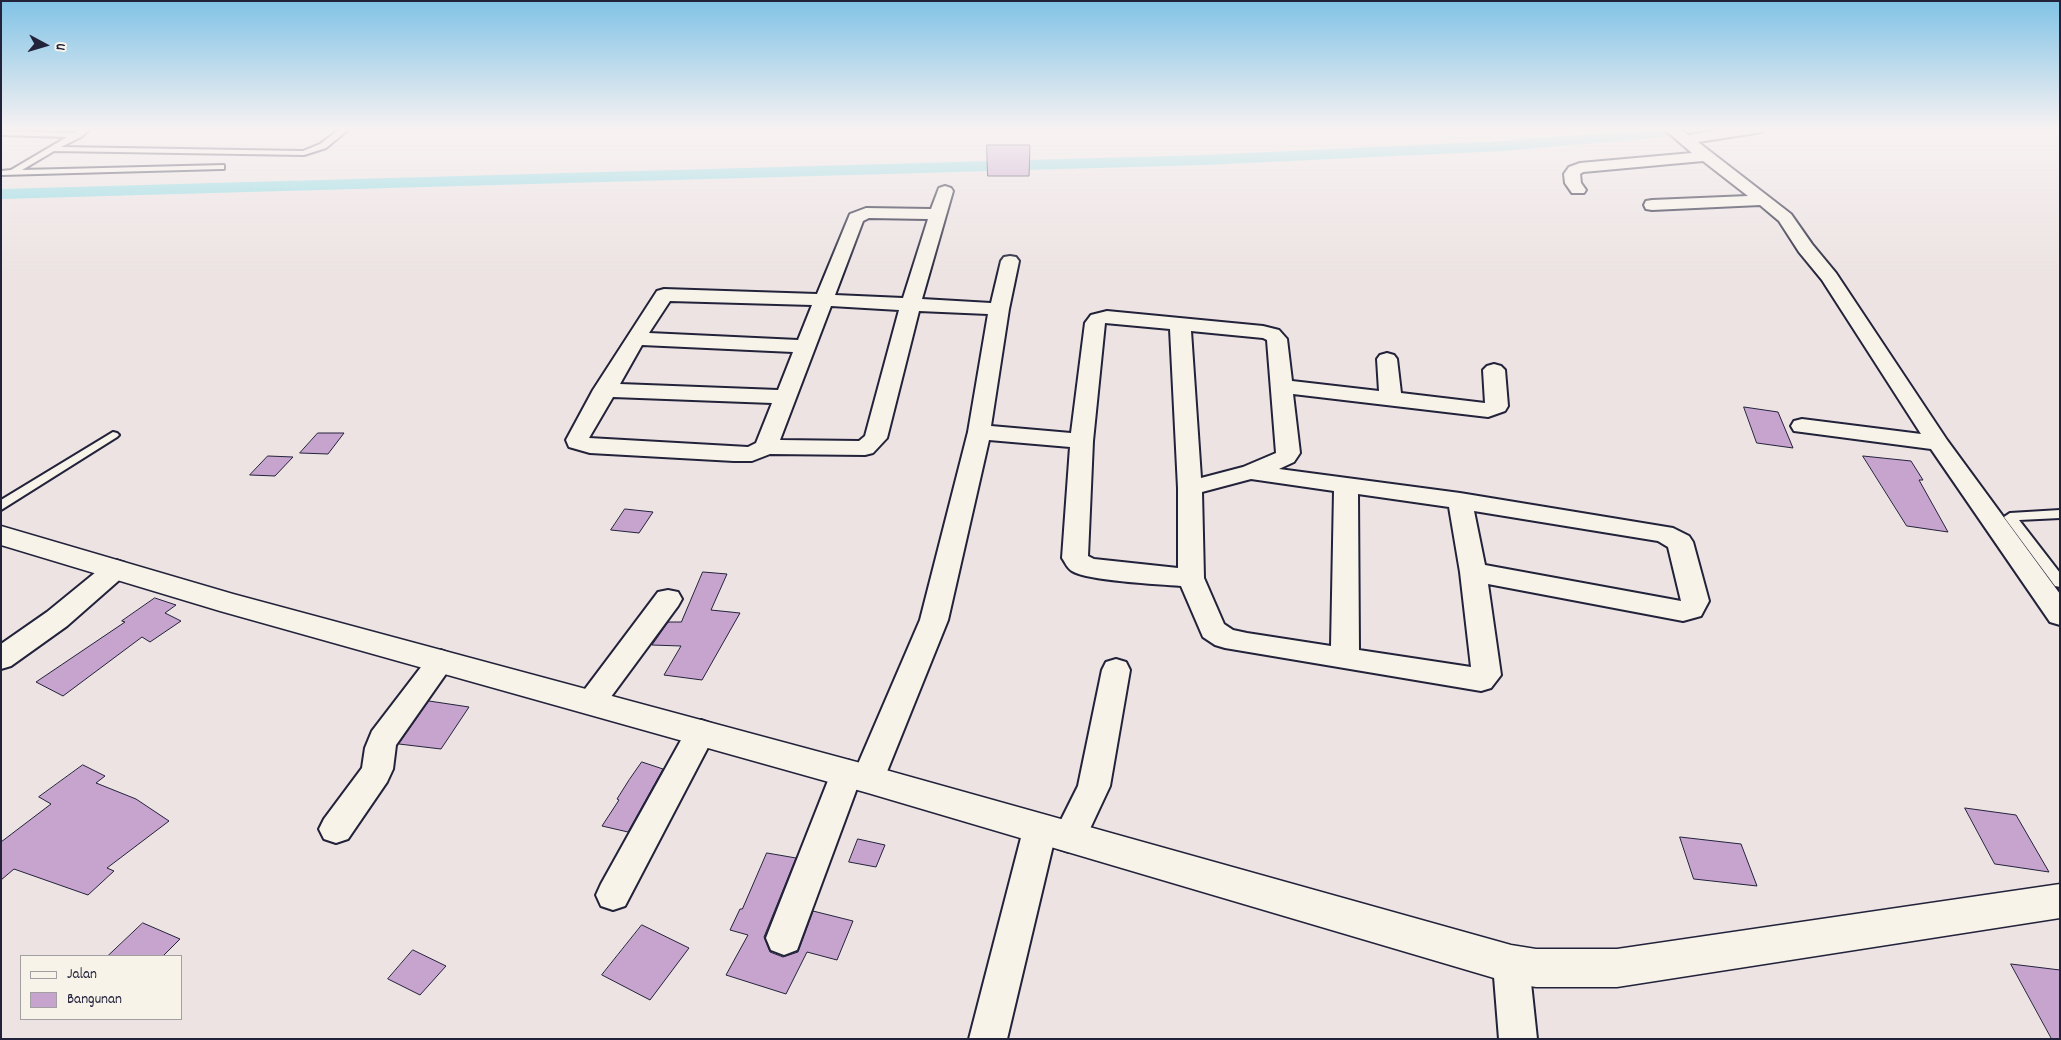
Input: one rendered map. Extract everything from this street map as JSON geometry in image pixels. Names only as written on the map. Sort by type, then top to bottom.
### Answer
[{"type":"street","points":[[1572,178],[1578,190]]},
{"type":"street","points":[[1734,178],[1785,218],[1804,248],[1829,278],[1938,443],[2060,615]]},
{"type":"street","points":[[945,191],[910,306],[876,438],[865,448],[766,447],[752,454],[740,454],[584,446],[577,440],[635,339],[661,297],[667,294],[824,300],[910,306],[999,309]]},
{"type":"street","points":[[1652,206],[1764,200]]},
{"type":"street","points":[[766,447],[856,218],[866,213],[938,214]]},
{"type":"street","points":[[784,938],[858,776],[934,620],[979,432],[999,309],[1010,261]]},
{"type":"street","points":[[1190,488],[1251,472],[1286,457],[1288,453],[1283,386],[1277,339],[1272,334],[1180,323],[1107,317],[1096,320],[1082,441],[1075,558],[1090,568],[1191,578]]},
{"type":"street","points":[[1180,323],[1190,488],[1191,578],[1213,630],[1225,638],[1481,680],[1486,675],[1473,572],[1460,500]]},
{"type":"street","points":[[635,339],[805,346]]},
{"type":"street","points":[[1387,359],[1390,400]]},
{"type":"street","points":[[1283,386],[1483,410],[1497,406],[1494,370]]},
{"type":"street","points":[[604,390],[785,397]]},
{"type":"street","points":[[1802,426],[1938,443]]},
{"type":"street","points":[[979,432],[1082,441]]},
{"type":"street","points":[[1251,472],[1460,500],[1657,532],[1670,536],[1680,542],[1695,601],[1691,610],[1683,611],[1473,572]]},
{"type":"street","points":[[1345,658],[1346,486]]},
{"type":"street","points":[[1,535],[232,604],[858,776],[1054,834],[1511,964],[1536,968],[1617,968],[2060,901]]},
{"type":"street","points":[[1,659],[58,619],[116,569]]},
{"type":"street","points":[[592,702],[668,599]]},
{"type":"street","points":[[336,829],[376,773],[379,765],[379,747],[383,740],[441,660]]},
{"type":"street","points":[[988,1039],[1054,834],[1094,786],[1116,670]]},
{"type":"street","points":[[614,895],[701,732]]},
{"type":"street","points":[[1511,964],[1518,1039]]},
{"type":"lane","points":[[1,506],[113,435]]},
{"type":"lane","points":[[2060,514],[2010,517],[2060,583]]},
{"type":"building","points":[[1744,407],[1778,412],[1793,448],[1757,443]]},
{"type":"building","points":[[318,433],[344,433],[328,454],[300,453]]},
{"type":"building","points":[[268,456],[293,457],[275,476],[250,475]]},
{"type":"building","points":[[1863,456],[1911,461],[1923,480],[1919,480],[1948,532],[1907,526]]},
{"type":"building","points":[[625,509],[653,512],[639,533],[611,530]]},
{"type":"building","points":[[703,572],[727,574],[711,610],[740,613],[702,680],[664,675],[681,646],[652,645],[668,622],[681,622]]},
{"type":"building","points":[[155,598],[176,605],[165,613],[181,621],[150,642],[142,637],[63,696],[36,682],[125,622],[122,621]]},
{"type":"building","points":[[429,701],[469,707],[441,749],[399,744]]},
{"type":"building","points":[[642,762],[663,769],[628,832],[602,826],[619,800],[617,799]]},
{"type":"building","points":[[83,765],[105,776],[96,783],[136,799],[169,821],[107,868],[114,871],[88,895],[14,869],[1,880],[1,842],[51,804],[39,797]]},
{"type":"building","points":[[1965,808],[2016,815],[2049,872],[1995,864]]},
{"type":"building","points":[[1680,837],[1741,844],[1757,886],[1694,879]]},
{"type":"building","points":[[858,839],[885,845],[876,867],[849,862]]},
{"type":"building","points":[[767,853],[796,858],[764,937],[770,952],[783,957],[798,952],[813,911],[853,921],[837,960],[807,952],[786,994],[726,975],[748,935],[730,930],[740,909],[742,909]]},
{"type":"building","points":[[143,923],[180,939],[164,955],[109,955]]},
{"type":"building","points":[[642,925],[689,948],[650,1000],[602,975]]},
{"type":"building","points":[[413,950],[446,966],[420,995],[388,979]]},
{"type":"building","points":[[2011,964],[2060,970],[2060,1039],[2052,1039]]},
{"type":"waterway","points":[[1,194],[584,178]]}]
